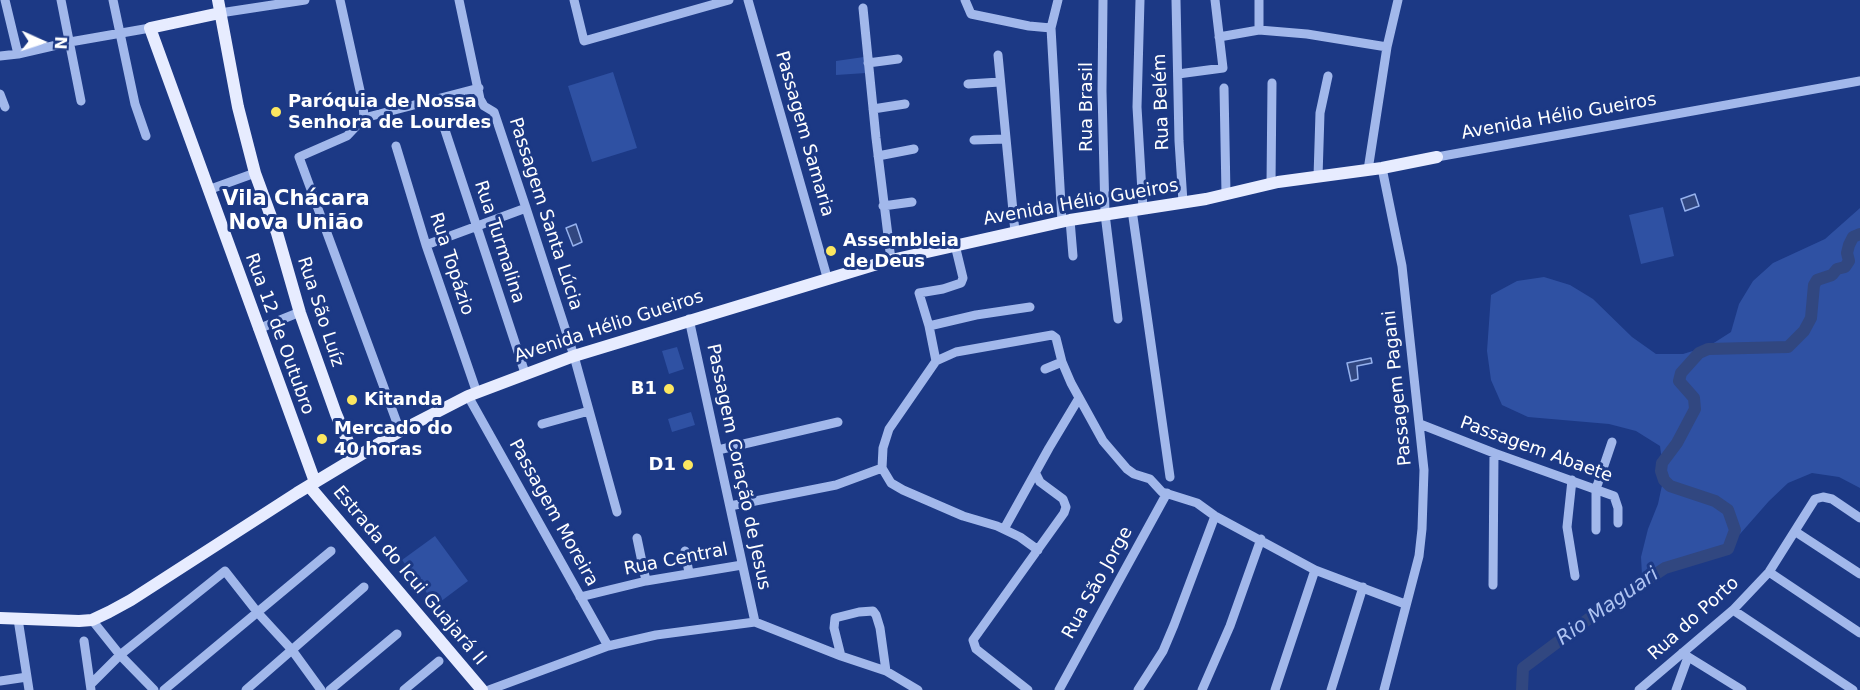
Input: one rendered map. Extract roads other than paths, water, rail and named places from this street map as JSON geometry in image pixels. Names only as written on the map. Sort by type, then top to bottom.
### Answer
[{"type":"main road","points":[[150,28],[219,6]]},
{"type":"main road","name":"Rua São Luíz","points":[[219,6],[238,107],[255,173],[277,233],[300,312],[336,414],[355,458]]},
{"type":"main road","name":"Rua 12 de Outubro","points":[[150,28],[312,484]]},
{"type":"main road","name":"Avenida Hélio Gueiros","points":[[92,620],[131,600],[312,484],[400,431],[473,394],[574,356],[827,277],[956,245],[1066,221],[1437,157]]},
{"type":"main road","name":"Estrada do Icui Guajará II","points":[[312,484],[482,690]]},
{"type":"main road","points":[[0,618],[92,620]]},
{"type":"street","points":[[5,0],[4,13],[18,54]]},
{"type":"street","points":[[61,0],[81,101]]},
{"type":"street","points":[[113,0],[135,104],[146,136]]},
{"type":"street","points":[[219,6],[305,0]]},
{"type":"street","points":[[340,0],[363,104],[364,118]]},
{"type":"street","name":"Passagem Santa Lúcia","points":[[459,0],[481,102],[494,112],[526,208],[574,356],[617,512]]},
{"type":"street","points":[[574,0],[584,41],[729,0]]},
{"type":"street","name":"Passagem Samaria","points":[[748,0],[827,277]]},
{"type":"street","points":[[965,0],[970,14],[1051,28]]},
{"type":"street","points":[[1058,0],[1051,28],[1066,221],[1074,256]]},
{"type":"street","name":"Rua Brasil","points":[[1103,0],[1102,102],[1105,214],[1118,319]]},
{"type":"street","points":[[1140,0],[1136,225],[1170,477]]},
{"type":"street","name":"Rua Belém","points":[[1176,0],[1179,141],[1183,202]]},
{"type":"street","points":[[1178,74],[1223,68],[1215,0]]},
{"type":"street","points":[[1259,0],[1259,30]]},
{"type":"street","points":[[1368,170],[1387,47],[1398,0]]},
{"type":"street","points":[[863,8],[883,206],[891,260]]},
{"type":"street","points":[[0,56],[150,28]]},
{"type":"street","points":[[1219,37],[1259,30],[1307,34],[1387,47]]},
{"type":"street","points":[[998,55],[1015,232]]},
{"type":"street","points":[[868,63],[898,58]]},
{"type":"street","points":[[1318,177],[1320,113],[1328,76]]},
{"type":"street","name":"Avenida Hélio Gueiros","points":[[1437,157],[1860,81]]},
{"type":"street","points":[[968,84],[1000,82]]},
{"type":"street","points":[[1270,184],[1272,83]]},
{"type":"street","points":[[400,431],[299,157],[347,136],[364,118],[479,88]]},
{"type":"street","points":[[1224,88],[1226,194]]},
{"type":"street","points":[[0,94],[5,107]]},
{"type":"street","points":[[873,109],[905,104]]},
{"type":"street","name":"Rua Turmalina","points":[[442,121],[525,373]]},
{"type":"street","points":[[974,140],[1005,140]]},
{"type":"street","name":"Rua Topázio","points":[[396,146],[473,394]]},
{"type":"street","points":[[878,156],[914,149]]},
{"type":"street","name":"Passagem Pagani","points":[[1382,168],[1402,267],[1424,470],[1419,556],[1384,690]]},
{"type":"street","points":[[208,190],[255,173]]},
{"type":"street","points":[[883,206],[912,202]]},
{"type":"street","points":[[426,245],[526,208]]},
{"type":"street","points":[[936,361],[919,293],[944,289],[961,283],[963,278],[956,245]]},
{"type":"street","points":[[929,326],[976,315],[1030,307]]},
{"type":"street","points":[[258,329],[300,312]]},
{"type":"street","name":"Passagem Coração de Jesus","points":[[689,319],[755,622]]},
{"type":"street","points":[[1038,550],[1004,529],[940,507],[891,483],[882,468],[883,448],[889,429],[936,361],[956,352],[1049,335],[1056,338],[1061,358],[1079,398],[1103,441],[1119,461],[1134,474],[1150,479],[1162,492],[1197,503],[1215,516],[1315,570],[1405,604]]},
{"type":"street","points":[[1045,369],[1061,358]]},
{"type":"street","name":"Passagem Moreira","points":[[473,394],[608,646]]},
{"type":"street","points":[[1004,529],[1079,398]]},
{"type":"street","points":[[542,424],[589,411]]},
{"type":"street","points":[[718,450],[838,422]]},
{"type":"street","name":"Passagem Abaete","points":[[1420,424],[1616,498],[1618,523]]},
{"type":"street","points":[[1596,530],[1596,489],[1612,442]]},
{"type":"street","points":[[1493,585],[1494,453]]},
{"type":"street","points":[[730,506],[836,485],[882,468]]},
{"type":"street","points":[[1028,690],[976,649],[973,640],[1064,513],[1066,507],[1058,494],[1040,482],[1036,474]]},
{"type":"street","points":[[1572,480],[1567,527],[1575,576]]},
{"type":"street","name":"Rua São Jorge","points":[[1059,690],[1167,493]]},
{"type":"street","name":"Rua do Porto","points":[[1639,690],[1685,655],[1733,610],[1768,572],[1818,497],[1832,499],[1860,518]]},
{"type":"street","points":[[1138,690],[1163,651],[1215,516]]},
{"type":"street","points":[[1796,531],[1860,574]]},
{"type":"street","points":[[636,538],[646,581]]},
{"type":"street","points":[[1202,690],[1230,626],[1261,539]]},
{"type":"street","points":[[165,690],[331,551]]},
{"type":"street","points":[[685,551],[689,573]]},
{"type":"street","name":"Rua Central","points":[[580,597],[646,581],[742,565]]},
{"type":"street","points":[[1275,690],[1315,570]]},
{"type":"street","points":[[91,687],[120,656],[225,571],[258,613],[292,650],[321,690]]},
{"type":"street","points":[[1768,572],[1860,633]]},
{"type":"street","points":[[246,690],[364,587]]},
{"type":"street","points":[[1331,690],[1363,587]]},
{"type":"street","points":[[1733,610],[1853,690]]},
{"type":"street","points":[[841,656],[834,628],[835,618],[873,611],[880,628],[886,671]]},
{"type":"street","points":[[18,619],[29,690]]},
{"type":"street","points":[[92,620],[120,656],[154,690]]},
{"type":"street","points":[[489,690],[608,646],[666,634],[755,622],[886,671],[918,690]]},
{"type":"street","points":[[330,690],[397,634]]},
{"type":"street","points":[[84,641],[91,687]]},
{"type":"street","points":[[1676,690],[1685,655],[1742,690]]},
{"type":"street","points":[[404,690],[439,661]]},
{"type":"street","points":[[0,681],[27,677]]},
{"type":"waterway","name":"Rio Maguari","points":[[1522,690],[1523,668],[1591,617],[1665,568],[1728,549],[1735,530],[1728,510],[1715,501],[1670,486],[1664,480],[1661,471],[1662,463],[1677,443],[1695,409],[1694,398],[1679,381],[1681,373],[1699,353],[1708,349],[1788,347],[1804,331],[1811,318],[1814,285],[1817,280],[1845,267],[1849,261],[1847,253],[1849,245],[1853,237],[1860,234]]},
{"type":"place","name":"Paróquia de Nossa Senhora de Lourdes","points":[[276,112]]},
{"type":"place","name":"Assembleia de Deus","points":[[831,251]]},
{"type":"place","name":"B1","points":[[669,389]]},
{"type":"place","name":"Kitanda","points":[[352,400]]},
{"type":"place","name":"Mercado do 40 horas","points":[[322,439]]},
{"type":"place","name":"D1","points":[[688,465]]},
{"type":"district","name":"Vila Chácara Nova União","points":[[296,212]]}]
